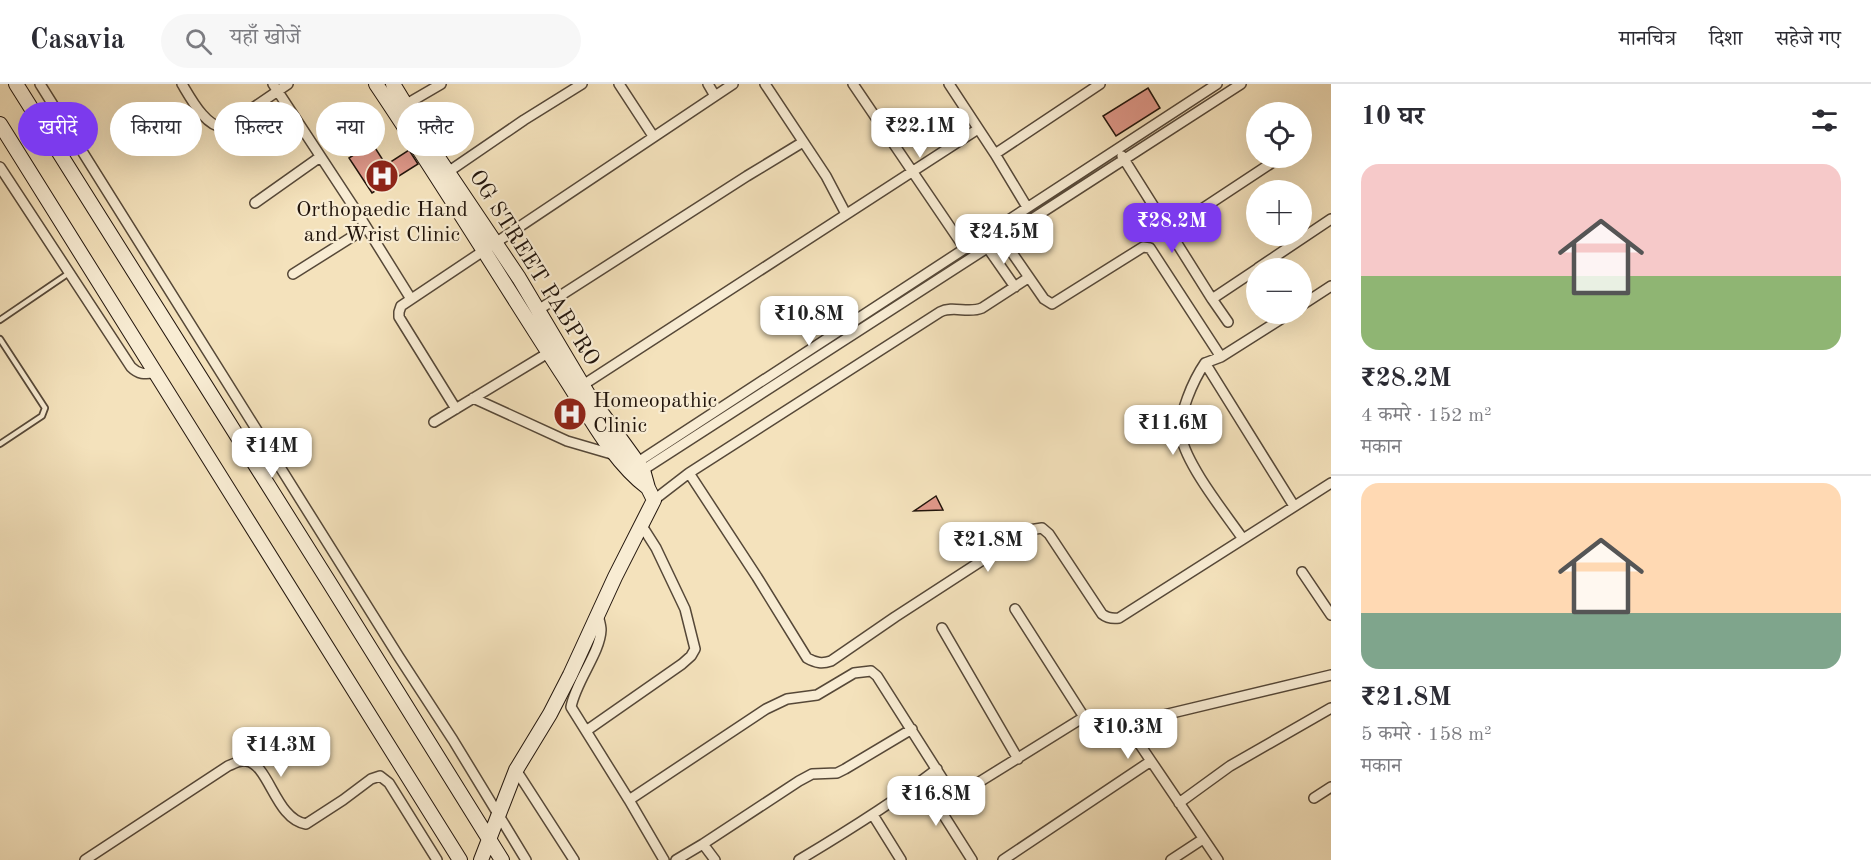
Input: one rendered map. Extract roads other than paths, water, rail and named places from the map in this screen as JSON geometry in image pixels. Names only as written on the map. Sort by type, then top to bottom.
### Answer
[{"type":"main road","points":[[15,84],[502,860]]},
{"type":"main road","name":"OG STREET PABPRO","points":[[376,84],[490,248],[538,309],[651,494]]},
{"type":"main road","name":"OG STREET PABPRO","points":[[393,84],[403,102]]},
{"type":"main road","points":[[0,124],[460,860]]},
{"type":"main road","name":"OG STREET PABPRO","points":[[438,156],[548,353],[617,456],[635,469]]},
{"type":"main road","points":[[481,860],[516,770],[550,714],[615,577],[642,526],[651,494]]},
{"type":"street","points":[[40,84],[453,740],[525,860]]},
{"type":"street","points":[[182,84],[207,120],[219,128],[225,127],[275,87],[288,84]]},
{"type":"street","points":[[410,102],[441,84]]},
{"type":"street","points":[[448,172],[582,84]]},
{"type":"street","points":[[619,84],[653,136]]},
{"type":"street","points":[[708,84],[715,96]]},
{"type":"street","points":[[456,409],[399,317],[401,306],[733,84]]},
{"type":"street","points":[[765,84],[826,176],[846,214]]},
{"type":"street","points":[[853,84],[965,249]]},
{"type":"street","points":[[949,84],[1027,207]]},
{"type":"street","points":[[994,154],[1100,84]]},
{"type":"street","points":[[635,469],[1027,207],[1217,84]]},
{"type":"street","points":[[635,469],[1002,238],[1241,84]]},
{"type":"street","points":[[275,87],[411,299]]},
{"type":"street","points":[[583,385],[978,129]]},
{"type":"street","points":[[538,309],[803,142]]},
{"type":"street","points":[[1118,149],[1228,322]]},
{"type":"street","points":[[255,203],[320,157]]},
{"type":"street","points":[[0,167],[131,367],[142,374],[156,373]]},
{"type":"street","points":[[1170,230],[1264,168]]},
{"type":"street","points":[[1273,258],[1331,219]]},
{"type":"street","points":[[293,274],[366,228]]},
{"type":"street","points":[[996,229],[1044,299],[1052,304],[1143,247],[1150,248],[1221,357]]},
{"type":"street","points":[[981,238],[1015,287]]},
{"type":"street","points":[[1212,299],[1246,276]]},
{"type":"street","points":[[651,494],[689,473],[940,312],[951,309],[974,311],[982,308],[1029,278]]},
{"type":"street","points":[[1312,298],[1331,286]]},
{"type":"street","points":[[1243,539],[1186,451],[1181,435],[1181,421],[1196,376],[1205,363],[1221,357],[1273,324]]},
{"type":"street","points":[[435,422],[548,353]]},
{"type":"street","points":[[1205,363],[1294,506]]},
{"type":"street","points":[[473,398],[567,441],[617,456]]},
{"type":"street","points":[[689,473],[807,658],[823,663],[831,661],[1029,530],[1042,528],[1049,534],[1102,614],[1113,619],[1119,618],[1331,483]]},
{"type":"street","points":[[586,732],[682,664],[695,649],[685,609],[656,548],[642,526]]},
{"type":"street","points":[[1302,572],[1331,615]]},
{"type":"street","points":[[1016,609],[1084,717],[1099,723],[1126,724],[1331,675]]},
{"type":"street","points":[[598,615],[601,628],[599,639],[574,693],[571,707],[664,860]]},
{"type":"street","points":[[942,628],[1018,759]]},
{"type":"street","points":[[629,800],[766,709],[787,699],[817,695],[854,673],[862,671],[871,671],[877,676],[954,797]]},
{"type":"street","points":[[1179,803],[1230,766],[1331,708]]},
{"type":"street","points":[[939,807],[1084,717]]},
{"type":"street","points":[[1126,724],[1218,860]]},
{"type":"street","points":[[676,860],[799,781],[812,774],[837,773],[912,729]]},
{"type":"street","points":[[85,860],[228,766],[243,760],[252,762],[260,770],[291,818],[306,824],[371,779],[380,776],[389,783],[437,860]]},
{"type":"street","points":[[1003,860],[1151,761]]},
{"type":"street","points":[[799,860],[873,814],[937,769]]},
{"type":"street","points":[[516,770],[574,860]]},
{"type":"street","points":[[922,781],[972,860]]},
{"type":"street","points":[[1314,798],[1331,787]]},
{"type":"street","points":[[873,814],[902,860]]},
{"type":"street","points":[[1171,860],[1203,839]]},
{"type":"street","points":[[703,844],[714,860]]},
{"type":"lane","points":[[0,320],[69,273]]},
{"type":"lane","points":[[0,339],[45,408],[42,416],[0,444]]},
{"type":"place","name":"Orthopaedic Hand and Wrist Clinic","points":[[382,176]]},
{"type":"place","name":"Homeopathic Clinic","points":[[570,414]]}]
